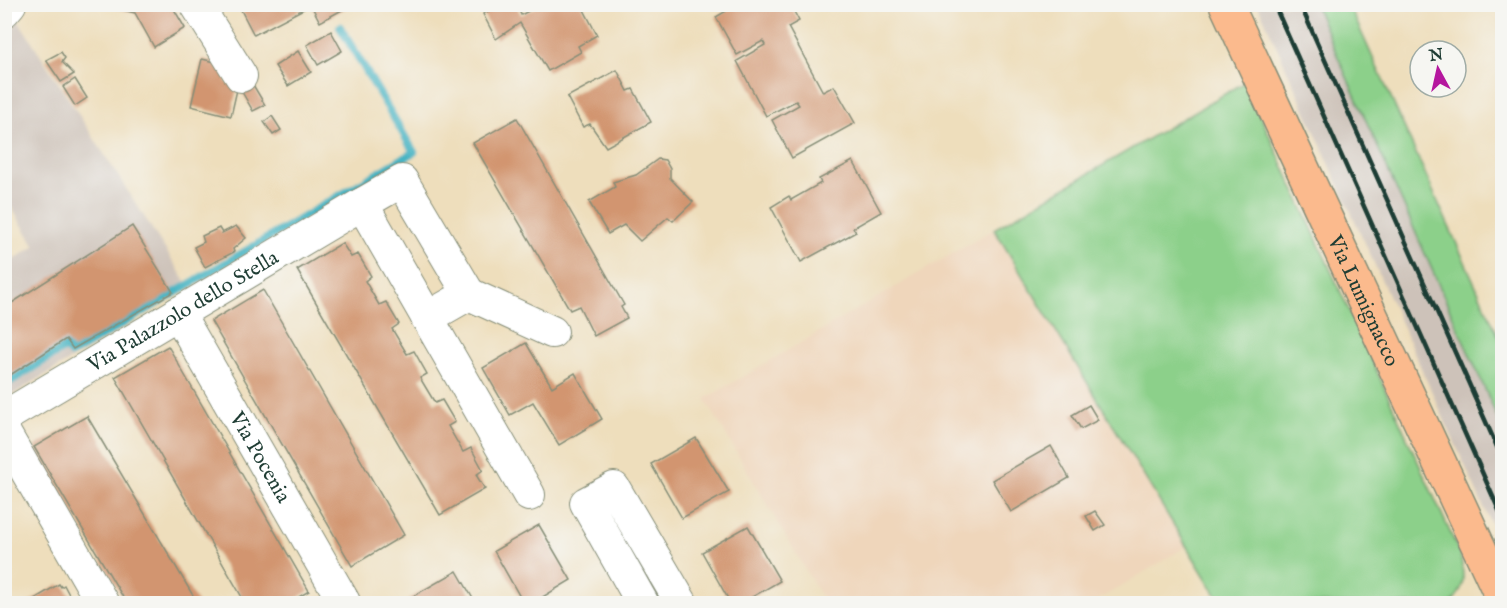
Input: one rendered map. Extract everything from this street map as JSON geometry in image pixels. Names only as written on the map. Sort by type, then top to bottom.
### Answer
[{"type":"main road","name":"Via Lumignacco","points":[[1226,4],[1503,597]]},
{"type":"street","points":[[4,11],[10,4]]},
{"type":"street","points":[[196,4],[242,76]]},
{"type":"street","name":"Via Palazzolo dello Stella","points":[[4,417],[402,181],[469,294]]},
{"type":"street","points":[[362,204],[529,495]]},
{"type":"street","points":[[427,318],[469,294],[552,332]]},
{"type":"street","name":"Via Pocenia","points":[[178,313],[344,602]]},
{"type":"street","points":[[4,432],[103,603]]},
{"type":"street","points":[[643,603],[586,503],[614,488],[682,603]]},
{"type":"shaded area","points":[[1258,5],[1315,5],[1502,428],[1502,548]]},
{"type":"shaded area","points":[[18,20],[190,288],[5,399],[5,265],[35,246],[5,197],[5,36]]},
{"type":"shaded area","points":[[994,229],[1187,546],[1093,603],[825,603],[705,399]]},
{"type":"green space","points":[[1315,5],[1349,5],[1502,344],[1502,428]]},
{"type":"green space","points":[[1245,82],[1460,554],[1463,581],[1459,593],[1449,604],[1221,603],[994,229]]},
{"type":"building","points":[[116,4],[171,4],[185,28],[154,47],[135,13],[115,8]]},
{"type":"building","points":[[251,4],[353,4],[320,22],[311,5],[254,35],[241,10]]},
{"type":"building","points":[[501,4],[516,4],[521,15],[542,4],[581,4],[597,35],[578,46],[581,52],[548,71],[520,23],[496,39],[483,14]]},
{"type":"building","points":[[738,4],[790,4],[799,21],[788,27],[823,92],[834,86],[855,123],[792,158],[772,120],[799,105],[796,101],[766,116],[737,61],[765,45],[763,41],[737,55],[716,17]]},
{"type":"building","points":[[331,31],[342,51],[318,65],[307,45]]},
{"type":"building","points":[[298,51],[311,72],[288,86],[275,66]]},
{"type":"building","points":[[61,52],[65,58],[62,62],[74,74],[61,82],[46,60]]},
{"type":"building","points":[[202,59],[229,65],[226,82],[238,85],[231,116],[191,106]]},
{"type":"building","points":[[617,70],[628,91],[633,89],[651,122],[606,147],[590,124],[583,127],[567,97]]},
{"type":"building","points":[[249,78],[265,105],[253,111],[238,85]]},
{"type":"building","points":[[75,79],[87,98],[75,106],[63,87]]},
{"type":"building","points":[[272,116],[281,130],[273,135],[264,122]]},
{"type":"building","points":[[517,118],[624,305],[621,307],[627,318],[594,336],[579,306],[570,310],[473,143]]},
{"type":"building","points":[[658,159],[665,160],[670,169],[670,178],[693,202],[673,221],[668,217],[640,241],[624,225],[608,234],[589,202],[615,187],[613,182],[636,175]]},
{"type":"building","points":[[853,161],[881,212],[853,228],[856,232],[801,262],[771,207],[789,196],[791,200],[821,183],[819,179]]},
{"type":"building","points":[[132,226],[173,292],[73,349],[66,339],[4,379],[4,308]]},
{"type":"building","points":[[236,226],[246,238],[233,249],[234,252],[205,267],[194,247],[204,242],[202,236],[219,228],[222,233]]},
{"type":"building","points":[[342,243],[351,257],[358,254],[371,276],[365,281],[379,305],[386,302],[399,324],[392,329],[407,354],[414,351],[427,374],[420,378],[435,403],[442,400],[455,422],[448,426],[463,452],[471,448],[483,470],[476,475],[485,489],[440,515],[297,270]]},
{"type":"building","points":[[263,290],[404,535],[352,566],[211,321]]},
{"type":"building","points":[[526,343],[552,387],[575,373],[602,419],[559,445],[533,402],[510,415],[483,368]]},
{"type":"building","points":[[168,346],[309,591],[287,604],[246,604],[115,377]]},
{"type":"building","points":[[1089,405],[1098,420],[1081,429],[1072,415]]},
{"type":"building","points":[[87,416],[198,604],[127,604],[34,447]]},
{"type":"building","points":[[696,438],[729,492],[682,518],[651,464]]},
{"type":"building","points":[[1051,446],[1069,478],[1011,512],[992,480]]},
{"type":"building","points":[[1095,511],[1105,525],[1095,531],[1086,516]]},
{"type":"building","points":[[539,525],[571,580],[531,604],[524,604],[494,551]]},
{"type":"building","points":[[748,526],[780,581],[740,604],[731,604],[702,552]]},
{"type":"building","points":[[457,571],[476,604],[411,604],[408,599]]},
{"type":"building","points":[[59,584],[61,587],[64,585],[74,604],[26,604]]},
{"type":"waterway","points":[[4,385],[66,347],[71,354],[414,152],[340,27]]},
{"type":"railway","points":[[1274,4],[1502,517]]},
{"type":"railway","points":[[1300,4],[1502,458]]}]
